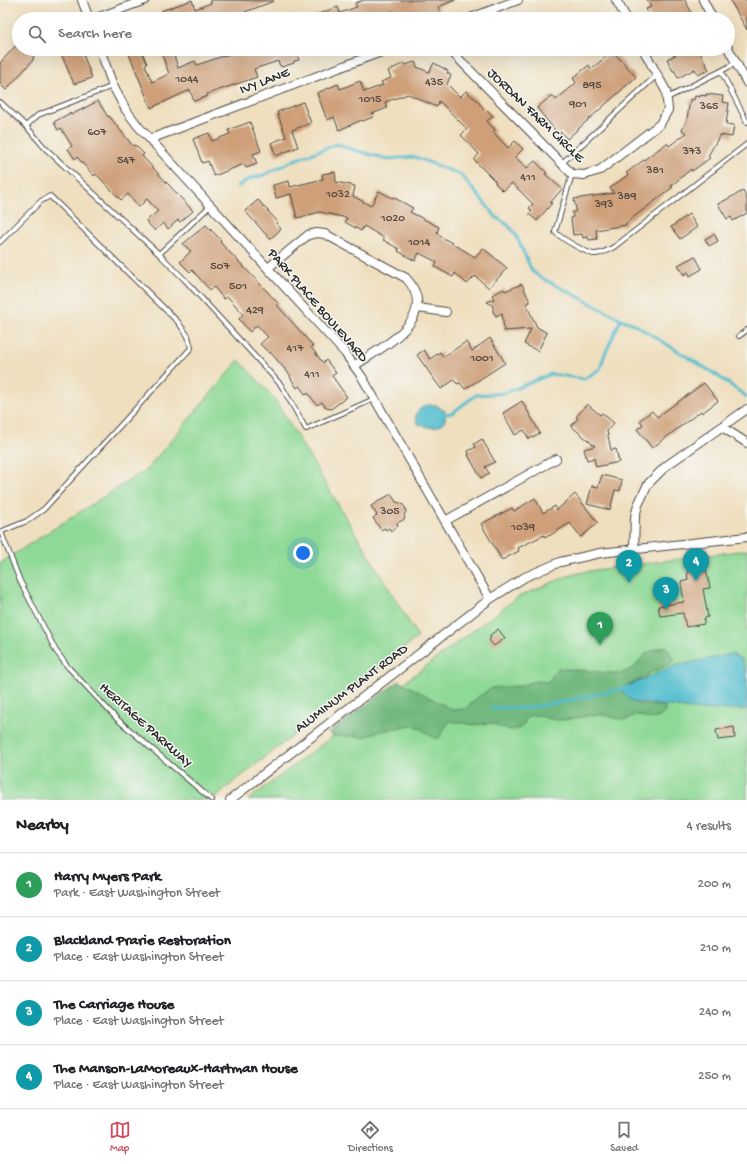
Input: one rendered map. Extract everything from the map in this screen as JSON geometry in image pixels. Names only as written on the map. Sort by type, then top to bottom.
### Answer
[{"type":"street","points":[[82,0],[86,12]]},
{"type":"street","points":[[113,12],[145,0]]},
{"type":"street","points":[[486,12],[518,0]]},
{"type":"street","points":[[616,0],[623,12]]},
{"type":"street","points":[[703,0],[709,12]]},
{"type":"street","name":"PARK PLACE BOULEVARD","points":[[102,56],[113,86],[126,110],[138,126],[345,352],[374,399],[490,599]]},
{"type":"street","name":"IVY LANE","points":[[150,139],[370,56]]},
{"type":"street","name":"JORDAN FARM CIRCLE","points":[[455,56],[572,174],[584,175],[600,170],[660,124],[668,110],[666,91],[647,56]]},
{"type":"street","points":[[732,56],[747,83]]},
{"type":"street","points":[[268,268],[308,235],[317,233],[325,234],[406,278],[417,294],[418,308],[410,324],[401,333],[354,366]]},
{"type":"street","points":[[418,308],[446,312]]},
{"type":"street","points":[[634,549],[635,517],[638,505],[648,484],[666,466],[747,409]]},
{"type":"street","points":[[722,427],[747,442]]},
{"type":"street","points":[[445,521],[556,459]]},
{"type":"street","name":"ALUMINUM PLANT ROAD","points":[[230,800],[490,599],[525,577],[560,562],[600,553],[747,536]]},
{"type":"lane","points":[[666,99],[736,63]]},
{"type":"lane","points":[[721,71],[747,122]]},
{"type":"lane","points":[[562,163],[657,75]]},
{"type":"lane","points":[[26,126],[38,115],[113,86]]},
{"type":"lane","points":[[0,102],[26,126],[44,148],[184,279],[281,385],[306,429],[374,399]]},
{"type":"lane","points":[[572,174],[555,232],[562,239],[594,254],[606,252],[747,144]]},
{"type":"lane","points":[[0,242],[41,201],[50,196],[178,322],[188,336],[191,348],[44,509],[27,521],[1,532]]},
{"type":"lane","points":[[159,254],[211,206]]},
{"type":"lane","points":[[738,336],[747,330]]},
{"type":"lane","name":"HERITAGE PARKWAY","points":[[1,532],[20,581],[56,651],[68,667],[117,720],[212,800]]},
{"type":"green space","points":[[239,360],[274,398],[418,637],[211,800],[0,800],[0,563],[147,469]]},
{"type":"green space","points":[[747,550],[747,800],[248,800],[518,597],[570,575],[595,570]]},
{"type":"green space","points":[[666,646],[675,660],[661,669],[651,672],[644,678],[626,686],[627,694],[634,702],[645,705],[665,707],[665,712],[658,718],[651,719],[635,714],[628,719],[597,715],[557,720],[535,715],[527,717],[524,724],[520,728],[512,730],[499,727],[492,723],[475,725],[450,721],[440,737],[435,739],[420,728],[410,725],[378,732],[364,737],[334,736],[328,733],[399,681],[453,710],[465,709],[478,697],[492,688],[519,686],[536,681],[548,682],[558,668],[620,674],[635,667],[646,653]]},
{"type":"water","points":[[427,405],[436,405],[445,411],[445,421],[442,424],[432,427],[418,424],[416,418],[417,412]]},
{"type":"water","points":[[732,654],[742,660],[747,674],[747,709],[703,710],[633,702],[621,690],[674,666]]},
{"type":"building","points":[[192,0],[195,9],[211,3],[210,0],[274,1],[245,12],[161,11]]},
{"type":"building","points":[[364,0],[455,0],[438,7],[440,12],[343,12],[357,7],[355,3]]},
{"type":"building","points":[[647,0],[685,0],[691,12],[648,12],[646,9],[651,7]]},
{"type":"building","points":[[730,0],[747,0],[747,30]]},
{"type":"building","points":[[338,7],[340,12],[324,12]]},
{"type":"building","points":[[12,50],[12,56],[34,56],[33,60],[6,90],[0,84],[0,63]]},
{"type":"building","points":[[62,56],[84,56],[92,78],[74,84]]},
{"type":"building","points":[[130,56],[144,56],[147,64],[145,65],[152,82],[169,74],[163,56],[174,56],[178,68],[195,61],[197,65],[223,56],[298,56],[299,60],[282,67],[278,61],[254,69],[257,77],[207,94],[208,96],[194,101],[190,90],[151,108]]},
{"type":"building","points":[[607,56],[617,56],[636,77],[567,139],[561,132],[558,134],[537,108],[552,95],[556,100],[576,83],[573,78],[589,65],[591,69]]},
{"type":"building","points":[[673,56],[702,56],[709,70],[698,75],[695,69],[678,78],[667,59]]},
{"type":"building","points":[[415,62],[417,67],[429,72],[434,63],[448,71],[447,73],[451,75],[447,84],[460,97],[466,91],[493,116],[487,121],[495,130],[493,132],[508,148],[515,141],[523,149],[515,157],[527,168],[535,161],[547,173],[545,174],[562,189],[537,221],[529,214],[532,211],[529,208],[533,204],[512,183],[503,191],[474,160],[479,154],[461,135],[467,129],[439,101],[437,107],[408,94],[385,102],[387,108],[372,114],[373,117],[339,130],[334,117],[327,120],[317,93],[338,84],[340,89],[360,81],[364,92],[383,85],[381,82],[391,78],[388,71],[404,63],[405,65]]},
{"type":"building","points":[[706,94],[723,96],[722,102],[729,103],[726,124],[734,125],[732,137],[720,135],[708,156],[710,158],[692,171],[691,169],[671,186],[673,187],[626,223],[626,225],[596,230],[597,239],[589,240],[588,237],[583,238],[582,234],[573,235],[571,218],[573,217],[572,212],[575,212],[576,209],[574,199],[614,193],[610,188],[628,175],[626,173],[667,143],[669,146],[687,133],[682,130],[687,120],[690,99],[694,100],[695,96],[706,96]]},
{"type":"building","points":[[98,101],[108,117],[109,116],[133,146],[135,145],[144,154],[142,156],[193,211],[180,222],[178,220],[168,229],[163,223],[155,231],[146,221],[158,211],[147,199],[139,207],[128,194],[121,200],[96,174],[94,176],[77,157],[75,159],[68,149],[72,146],[61,128],[58,130],[54,122],[70,113],[71,115]]},
{"type":"building","points":[[303,102],[311,123],[292,130],[298,147],[276,156],[271,143],[286,137],[277,112]]},
{"type":"building","points":[[250,122],[261,151],[253,154],[257,164],[246,168],[244,164],[214,176],[208,161],[202,163],[193,139],[209,133],[212,141],[230,134],[228,130]]},
{"type":"building","points":[[335,172],[336,182],[355,186],[353,196],[371,206],[379,191],[392,198],[393,197],[413,208],[410,212],[439,227],[437,233],[440,236],[475,257],[483,248],[507,268],[489,288],[475,276],[467,284],[455,273],[453,277],[435,267],[437,262],[419,253],[415,261],[398,251],[399,249],[383,240],[384,238],[364,226],[361,231],[345,222],[347,218],[320,212],[297,218],[291,194],[276,198],[273,185],[289,181],[290,187],[323,179],[322,174]]},
{"type":"building","points":[[743,191],[747,199],[747,213],[733,221],[731,217],[727,219],[718,204]]},
{"type":"building","points":[[258,200],[277,221],[276,223],[281,229],[270,239],[245,211]]},
{"type":"building","points":[[689,214],[697,227],[680,239],[671,227]]},
{"type":"building","points":[[206,225],[221,240],[220,242],[279,304],[277,305],[313,346],[311,347],[323,363],[326,360],[336,373],[332,376],[347,397],[331,409],[326,408],[322,402],[317,405],[308,393],[306,395],[299,386],[297,388],[290,377],[291,376],[270,352],[269,353],[260,344],[268,337],[257,325],[250,332],[239,319],[243,314],[228,297],[224,299],[214,287],[210,290],[192,270],[190,272],[180,262],[191,251],[183,244]]},
{"type":"building","points":[[714,234],[718,241],[709,246],[705,239]]},
{"type":"building","points":[[695,256],[702,269],[690,276],[688,272],[684,275],[678,265]]},
{"type":"building","points":[[522,284],[530,302],[526,304],[537,327],[547,333],[538,351],[524,344],[531,329],[504,331],[502,313],[496,316],[493,312],[493,306],[487,302],[494,299],[492,295],[504,289],[505,291]]},
{"type":"building","points":[[490,338],[505,363],[465,389],[460,383],[457,384],[454,380],[441,389],[417,355],[424,350],[430,359],[440,352],[443,357],[466,342],[472,351]]},
{"type":"building","points":[[704,383],[718,401],[702,413],[701,411],[652,448],[637,429],[643,425],[640,420],[652,411],[657,417]]},
{"type":"building","points":[[522,401],[540,433],[529,439],[524,430],[515,435],[503,413]]},
{"type":"building","points":[[587,404],[600,415],[602,413],[614,423],[607,431],[611,450],[616,449],[619,462],[596,467],[594,458],[587,460],[584,449],[595,446],[571,426],[578,418],[576,417]]},
{"type":"building","points":[[482,439],[495,462],[485,467],[489,473],[481,478],[468,455],[468,451],[476,447],[474,444]]},
{"type":"building","points":[[602,475],[622,480],[620,491],[615,490],[610,510],[587,504],[592,486],[598,487]]},
{"type":"building","points":[[391,494],[396,502],[401,503],[405,507],[405,519],[397,523],[398,526],[391,531],[389,528],[386,530],[385,528],[381,530],[373,518],[377,515],[371,506]]},
{"type":"building","points":[[575,494],[598,523],[581,537],[570,523],[549,536],[548,535],[545,537],[544,535],[518,548],[519,551],[502,560],[481,524],[512,508],[514,511],[535,498],[543,513],[555,506],[557,510]]},
{"type":"building","points":[[706,569],[710,588],[703,589],[708,617],[704,618],[704,624],[686,627],[683,613],[660,616],[658,606],[684,602],[681,582],[688,580],[687,572]]},
{"type":"building","points":[[498,629],[505,638],[494,646],[489,640],[491,638],[489,636]]},
{"type":"building","points":[[734,727],[735,738],[718,740],[716,730]]},
{"type":"waterway","points":[[238,186],[249,179],[264,175],[294,160],[337,144],[387,159],[415,157],[461,175],[497,218],[508,225],[515,233],[532,271],[540,277],[621,319],[634,324],[715,374],[747,397]]},
{"type":"waterway","points":[[442,415],[452,413],[476,395],[505,393],[551,374],[584,379],[600,369],[604,356],[621,319]]},
{"type":"waterway","points":[[491,708],[526,708],[567,701],[629,687]]},
{"type":"place","name":"The Manson-LaMoreaux-Hartman House","points":[[696,581]]},
{"type":"place","name":"Blackland Prarie Restoration","points":[[629,583]]},
{"type":"place","name":"The Carriage House","points":[[666,610]]},
{"type":"place","name":"Harry Myers Park","points":[[600,645]]}]
